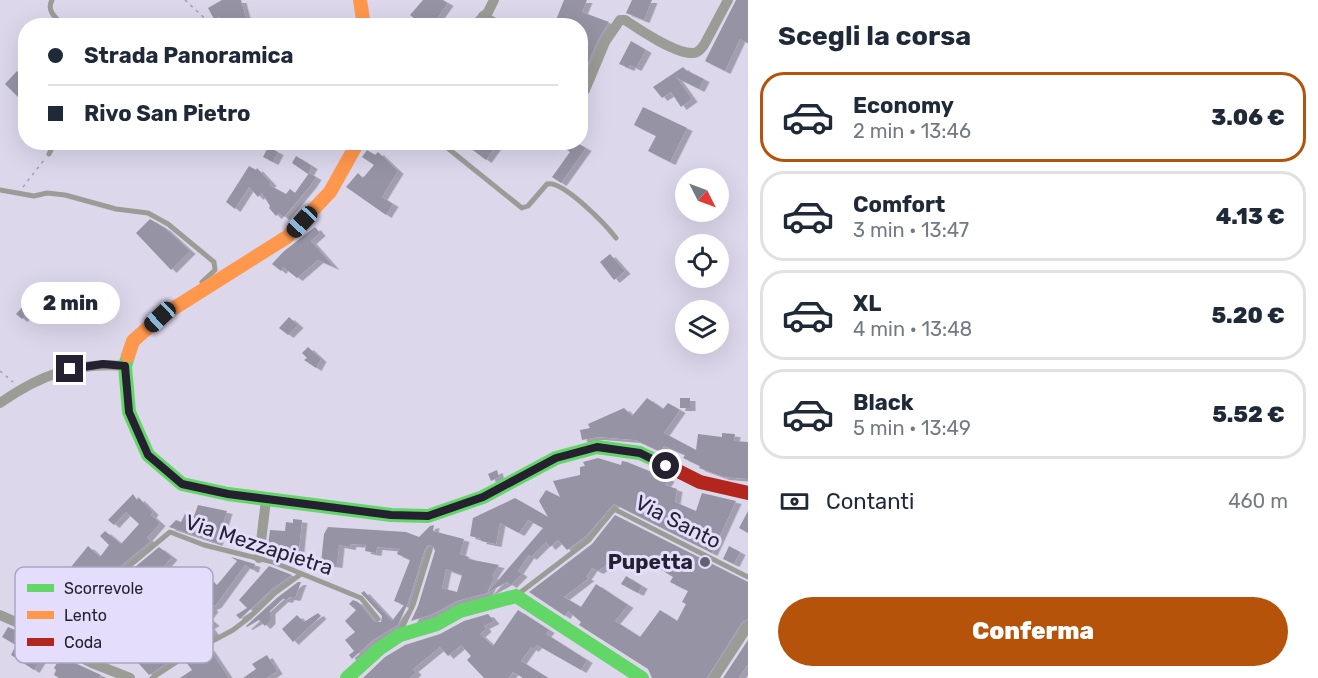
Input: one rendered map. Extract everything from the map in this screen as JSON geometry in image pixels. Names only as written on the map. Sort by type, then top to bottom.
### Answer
[{"type":"main road","points":[[360,0],[363,18]]},
{"type":"main road","points":[[354,150],[330,192],[287,237],[161,316],[134,341],[125,366],[129,412],[148,455],[182,484],[266,500],[391,515],[428,516],[483,497],[556,458],[597,447],[640,453],[700,482],[748,494]]},
{"type":"main road","points":[[346,678],[379,649],[400,635],[437,624],[460,611],[516,596],[642,678]]},
{"type":"street","points":[[486,18],[483,16],[488,12],[494,0]]},
{"type":"street","points":[[588,83],[605,42],[620,20],[625,20],[674,48],[694,53],[700,51],[704,45],[728,0]]},
{"type":"street","points":[[0,403],[20,389],[53,373],[103,364],[125,366]]},
{"type":"street","points":[[259,558],[266,500]]},
{"type":"street","points":[[0,615],[15,622]]},
{"type":"street","points":[[714,678],[748,626]]},
{"type":"street","points":[[96,663],[130,678]]},
{"type":"lane","points":[[52,0],[49,5],[50,10],[57,18]]},
{"type":"lane","points":[[49,154],[51,150]]},
{"type":"lane","points":[[450,150],[522,208],[528,206],[547,184],[557,184],[602,220],[616,238]]},
{"type":"lane","points":[[0,190],[34,196],[47,193],[65,195],[116,209],[148,213],[168,224],[214,262],[215,270],[198,285],[188,290]]},
{"type":"lane","points":[[161,316],[171,301]]},
{"type":"lane","name":"Via Santo","points":[[516,596],[589,540],[614,509],[748,577]]},
{"type":"lane","name":"Via Mezzapietra","points":[[128,567],[170,532],[204,545],[259,558],[361,598],[378,619]]},
{"type":"lane","points":[[400,635],[413,605],[430,550]]},
{"type":"lane","points":[[213,641],[233,630],[275,593],[301,574]]},
{"type":"lane","points":[[152,678],[175,663]]},
{"type":"path","points":[[184,0],[204,18]]},
{"type":"path","points":[[20,193],[49,154]]},
{"type":"path","points":[[0,371],[20,389]]},
{"type":"building","points":[[222,0],[241,0],[246,18],[213,18],[208,8]]},
{"type":"building","points":[[423,0],[443,0],[448,3],[437,18],[414,18],[410,15]]},
{"type":"building","points":[[564,0],[587,0],[582,12],[609,22],[588,64],[588,18],[557,18]]},
{"type":"building","points":[[632,0],[652,0],[644,20],[626,13]]},
{"type":"building","points":[[736,0],[748,0],[748,43],[740,39],[725,71],[705,61]]},
{"type":"building","points":[[631,41],[646,50],[636,68],[619,64]]},
{"type":"building","points":[[683,67],[704,79],[699,89],[677,78],[692,99],[681,107],[671,92],[662,98],[653,87]]},
{"type":"building","points":[[18,72],[18,97],[5,84]]},
{"type":"building","points":[[643,107],[687,128],[670,162],[648,151],[656,136],[634,125]]},
{"type":"building","points":[[266,150],[278,152],[273,162],[263,157]]},
{"type":"building","points":[[367,150],[375,155],[378,152],[398,171],[382,197],[393,204],[386,215],[346,187],[358,173],[363,178],[374,165],[362,157]]},
{"type":"building","points":[[473,150],[493,150],[486,160]]},
{"type":"building","points":[[567,150],[585,150],[561,183],[552,177],[570,152]]},
{"type":"building","points":[[296,156],[312,166],[308,174],[292,163]]},
{"type":"building","points":[[249,166],[256,170],[257,168],[271,183],[269,185],[286,194],[290,189],[295,193],[309,173],[316,177],[284,217],[279,213],[276,216],[269,208],[262,193],[258,197],[249,187],[235,209],[226,202]]},
{"type":"building","points":[[150,219],[165,228],[190,251],[171,270],[136,233]]},
{"type":"building","points":[[315,227],[320,233],[311,241],[334,267],[318,260],[297,278],[283,267],[281,271],[272,264],[283,252]]},
{"type":"building","points":[[610,254],[625,271],[614,280],[600,262]]},
{"type":"building","points":[[27,302],[33,308],[22,319],[16,314]]},
{"type":"building","points":[[289,317],[298,325],[288,335],[279,328]]},
{"type":"building","points":[[308,347],[321,359],[316,368],[304,360],[307,358],[302,353]]},
{"type":"building","points":[[647,398],[663,409],[668,403],[680,410],[664,433],[696,450],[698,434],[722,437],[722,433],[735,434],[734,441],[748,442],[748,479],[724,477],[699,468],[700,466],[683,458],[685,455],[664,446],[661,452],[635,440],[598,437],[582,440],[580,430],[590,428],[588,424],[624,408],[632,416]]},
{"type":"building","points":[[680,398],[690,398],[690,408],[680,408]]},
{"type":"building","points":[[598,458],[621,465],[622,461],[627,462],[669,479],[665,485],[677,489],[675,502],[696,511],[702,493],[736,501],[712,553],[614,504],[586,536],[567,550],[558,540],[550,547],[546,542],[531,557],[529,555],[518,571],[522,574],[511,585],[507,582],[487,593],[543,528],[528,520],[519,533],[500,523],[496,544],[470,536],[473,518],[515,498],[548,517],[539,501],[546,490],[560,497],[553,481],[580,475],[580,467],[585,466],[583,462]]},
{"type":"building","points":[[497,470],[499,477],[491,481],[488,474]]},
{"type":"building","points":[[133,494],[153,512],[151,515],[160,523],[147,538],[151,541],[119,567],[71,567],[88,546],[100,557],[109,545],[100,536],[105,531],[121,544],[139,524],[126,512],[114,525],[108,520]]},
{"type":"building","points":[[198,505],[227,511],[217,543],[169,527],[176,520],[181,522],[185,514],[194,516]]},
{"type":"building","points":[[748,511],[748,533],[739,528]]},
{"type":"building","points":[[615,515],[748,582],[748,619],[742,622],[707,678],[652,678],[648,669],[579,625],[581,622],[568,611],[565,616],[529,592],[592,544]],"holes":[[[616,558],[635,568],[639,559],[649,564],[649,562],[673,577],[670,582],[688,591],[682,602],[686,604],[677,621],[660,610],[640,637],[615,621],[628,605],[596,584],[581,607],[564,597],[589,578],[586,577],[592,568],[598,571]]]},
{"type":"building","points":[[293,519],[302,520],[299,549],[268,545],[270,530],[285,531],[286,522],[293,523]]},
{"type":"building","points":[[434,525],[433,531],[464,539],[460,554],[469,557],[468,559],[499,565],[492,576],[494,578],[487,593],[457,601],[433,614],[411,621],[435,551],[433,546],[428,545],[398,625],[373,640],[352,659],[349,655],[354,651],[345,640],[355,632],[345,621],[356,610],[349,604],[353,600],[358,602],[375,622],[381,622],[382,616],[361,593],[364,591],[392,621],[404,605],[394,601],[410,560],[397,554],[399,549],[377,547],[376,553],[365,551],[366,545],[351,544],[350,547],[339,545],[337,565],[321,563],[324,534],[328,527],[406,532],[419,537]],"holes":[[[446,569],[462,575],[457,592],[442,588]]]},
{"type":"building","points":[[729,546],[740,552],[734,564],[723,559]]},
{"type":"building","points":[[159,547],[172,557],[163,567],[135,567]]},
{"type":"building","points":[[231,557],[255,564],[253,570],[245,565],[213,606],[213,583],[217,585],[237,561]]},
{"type":"building","points":[[269,566],[292,575],[272,589],[240,619],[236,615],[247,608],[239,600]]},
{"type":"building","points":[[626,576],[642,586],[638,593],[621,584]]},
{"type":"building","points":[[301,582],[295,598],[283,599],[270,611],[270,621],[265,626],[259,620],[246,626],[278,597]]},
{"type":"building","points":[[518,610],[549,630],[546,634],[587,660],[581,670],[537,645],[533,649],[531,647],[521,661],[548,678],[523,678],[513,672],[509,678],[484,678],[467,660],[471,656],[461,645],[448,656],[440,647],[413,669],[416,672],[410,678],[363,678],[385,657],[405,645],[440,634],[464,621],[488,614],[494,621],[484,626],[486,629],[480,634],[493,646]]},
{"type":"building","points":[[318,613],[321,616],[293,642],[282,629],[297,615],[304,622]]},
{"type":"building","points":[[8,627],[15,630],[15,644],[2,637]]},
{"type":"building","points":[[748,640],[748,664],[739,678],[723,678]]},
{"type":"building","points":[[213,654],[229,678],[180,678],[192,670],[187,663],[213,663]]},
{"type":"building","points":[[267,655],[277,671],[267,678],[243,678],[256,669],[252,664]]},
{"type":"building","points":[[23,663],[38,663],[34,670]]},
{"type":"building","points":[[57,663],[75,663],[101,675],[99,678],[59,678],[54,675],[56,670],[54,668]]},
{"type":"building","points":[[138,663],[167,663],[149,675]]},
{"type":"traffic: fast","points":[[128,356],[125,366],[129,412],[148,455],[182,484],[228,494],[391,515],[428,516],[483,497],[556,458],[597,447],[640,453],[674,469]]},
{"type":"traffic: fast","points":[[347,678],[379,649],[400,635],[437,624],[460,611],[516,596],[642,678]]},
{"type":"traffic: slow","points":[[360,0],[363,18]]},
{"type":"traffic: slow","points":[[128,356],[133,341],[160,317],[287,237],[330,192],[354,150]]},
{"type":"traffic: jam","points":[[674,469],[700,482],[748,493]]},
{"type":"place","name":"Pupetta","points":[[705,562]]},
{"type":"route","points":[[70,369],[103,364],[125,366],[129,412],[148,455],[182,484],[228,494],[391,515],[428,516],[483,497],[556,458],[597,447],[640,453],[666,466]]}]
